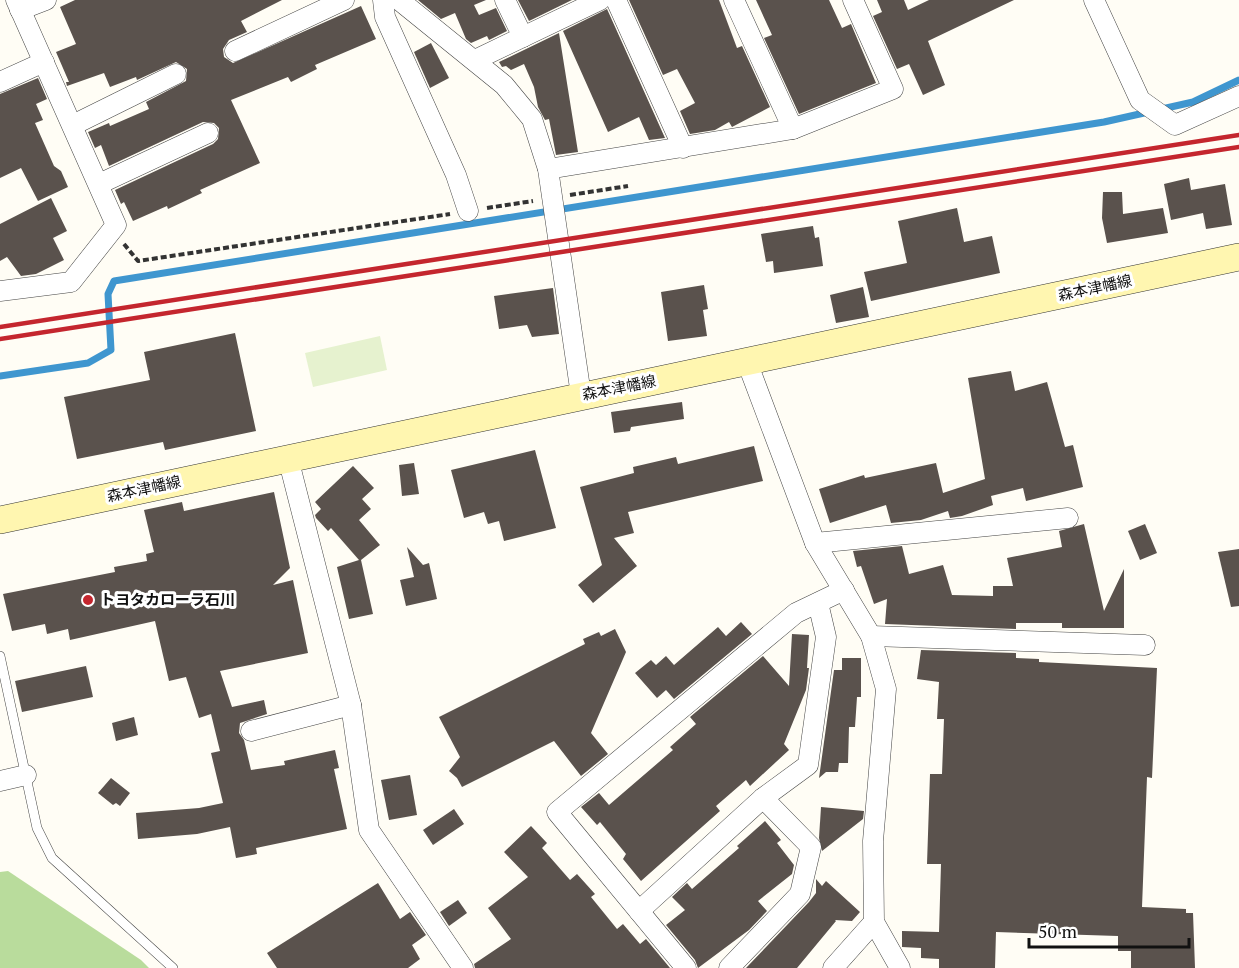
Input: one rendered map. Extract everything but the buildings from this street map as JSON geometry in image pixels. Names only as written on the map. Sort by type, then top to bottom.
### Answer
[{"type":"main road","name":"森本津幡線","points":[[0,520],[1239,257]]},
{"type":"street","points":[[0,291],[71,282],[116,225],[18,5],[46,0]]},
{"type":"street","points":[[235,51],[344,0]]},
{"type":"street","points":[[382,0],[385,17],[456,175],[468,211]]},
{"type":"street","points":[[399,0],[504,85],[532,119],[548,169],[581,395]]},
{"type":"street","points":[[505,0],[523,37]]},
{"type":"street","points":[[475,60],[600,0]]},
{"type":"street","points":[[616,0],[683,148]]},
{"type":"street","points":[[734,0],[793,129]]},
{"type":"street","points":[[548,169],[793,129],[893,89],[853,0]]},
{"type":"street","points":[[1094,0],[1140,100],[1175,125],[1239,96]]},
{"type":"street","points":[[0,82],[44,62]]},
{"type":"street","points":[[73,125],[176,74]]},
{"type":"street","points":[[99,184],[207,133]]},
{"type":"street","points":[[747,362],[815,543],[871,636],[886,689],[873,841],[874,922],[900,968]]},
{"type":"street","points":[[288,458],[351,705],[369,830],[463,968]]},
{"type":"street","points":[[815,543],[1068,518]]},
{"type":"street","points":[[686,968],[557,812],[795,613],[844,590]]},
{"type":"street","points":[[639,911],[763,798],[808,765],[826,637],[819,603]]},
{"type":"street","points":[[871,636],[1145,645]]},
{"type":"street","points":[[251,731],[351,705]]},
{"type":"street","points":[[0,781],[26,775]]},
{"type":"street","points":[[729,968],[800,894],[810,847],[763,798]]},
{"type":"street","points":[[833,968],[874,922]]},
{"type":"lane","points":[[0,656],[37,828],[52,858],[172,968]]},
{"type":"path","points":[[112,230],[138,261],[628,186]]},
{"type":"green space","points":[[380,336],[387,370],[313,387],[305,353]]},
{"type":"green space","points":[[8,871],[141,960],[149,968],[0,968],[0,872]]},
{"type":"waterway","points":[[0,376],[88,363],[111,350],[108,294],[114,281],[1104,122],[1193,102],[1239,80]]},
{"type":"railway","points":[[0,327],[1239,135]]},
{"type":"railway","points":[[0,339],[1239,147]]},
{"type":"place","name":"トヨタカローラ石川","points":[[88,600]]}]
